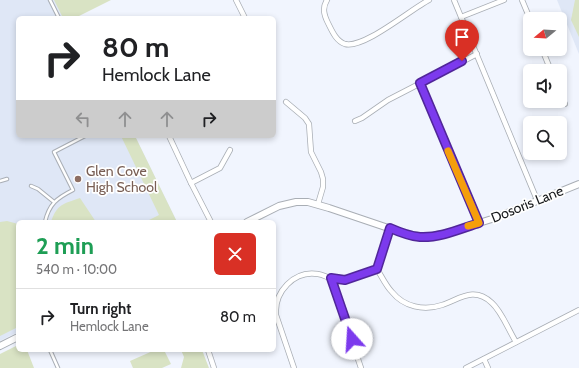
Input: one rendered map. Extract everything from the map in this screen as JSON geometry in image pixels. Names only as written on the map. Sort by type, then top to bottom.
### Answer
[{"type":"street","points":[[236,0],[244,16]]},
{"type":"street","points":[[327,0],[324,4],[323,11],[332,32],[341,42],[351,45],[386,28],[430,0]]},
{"type":"street","points":[[454,0],[538,200]]},
{"type":"street","points":[[461,17],[504,0]]},
{"type":"street","points":[[522,0],[527,12]]},
{"type":"street","points":[[355,121],[362,118],[388,100],[476,54]]},
{"type":"street","points":[[420,83],[479,223]]},
{"type":"street","points":[[286,102],[305,118],[309,124],[311,152],[323,179],[323,187],[318,204]]},
{"type":"street","points":[[170,138],[210,220]]},
{"type":"street","points":[[191,183],[220,168],[230,150]]},
{"type":"street","name":"Dosoris Lane","points":[[251,220],[279,206],[296,202],[308,202],[318,204],[406,234],[426,237],[447,233],[479,223],[579,184]]},
{"type":"street","points":[[390,228],[377,269],[392,293],[401,301],[421,308],[434,307],[467,295],[475,295],[485,298],[497,308],[516,342]]},
{"type":"street","points":[[276,304],[282,289],[298,277],[310,274],[345,280],[377,269]]},
{"type":"street","points":[[331,278],[361,368]]},
{"type":"street","points":[[466,368],[579,310]]},
{"type":"street","points":[[276,315],[294,368]]},
{"type":"street","points":[[0,346],[16,338]]},
{"type":"street","points":[[209,352],[214,368]]},
{"type":"street","points":[[484,359],[488,368]]},
{"type":"lane","points":[[50,0],[58,16]]},
{"type":"lane","points":[[46,220],[48,211],[57,198],[73,190],[54,152],[81,138]]},
{"type":"lane","points":[[0,181],[7,179]]},
{"type":"lane","points":[[31,186],[38,189],[54,202]]},
{"type":"lane","points":[[51,352],[58,368]]},
{"type":"shaded area","name":"Glen Cove High School","points":[[0,0],[68,0],[76,16],[16,16],[16,138],[136,138],[176,220],[16,220],[16,333],[0,341]]},
{"type":"shaded area","points":[[557,0],[579,0],[579,54],[567,25],[567,12],[562,12]]},
{"type":"green space","points":[[54,0],[111,0],[79,16],[62,16]]},
{"type":"green space","points":[[575,0],[579,0],[579,37],[571,20]]},
{"type":"green space","points":[[122,138],[136,138],[176,220],[149,220],[159,215]]},
{"type":"green space","points":[[80,198],[95,220],[52,220],[58,208]]},
{"type":"green space","points":[[7,221],[16,223],[16,328],[0,336],[0,222]]},
{"type":"green space","points":[[16,346],[16,352],[28,352],[34,368],[0,368],[0,354]]},
{"type":"green space","points":[[150,352],[165,352],[171,364],[162,368],[133,368],[130,361]]},
{"type":"green space","points":[[182,352],[203,352],[209,368],[181,368],[184,357]]},
{"type":"slow traffic","points":[[448,151],[479,223],[468,226]]},
{"type":"place","name":"Glen Cove High School","points":[[78,179]]},
{"type":"route","points":[[352,339],[331,278],[345,280],[377,269],[390,228],[406,234],[426,237],[447,233],[479,223],[420,83],[462,61]]}]
